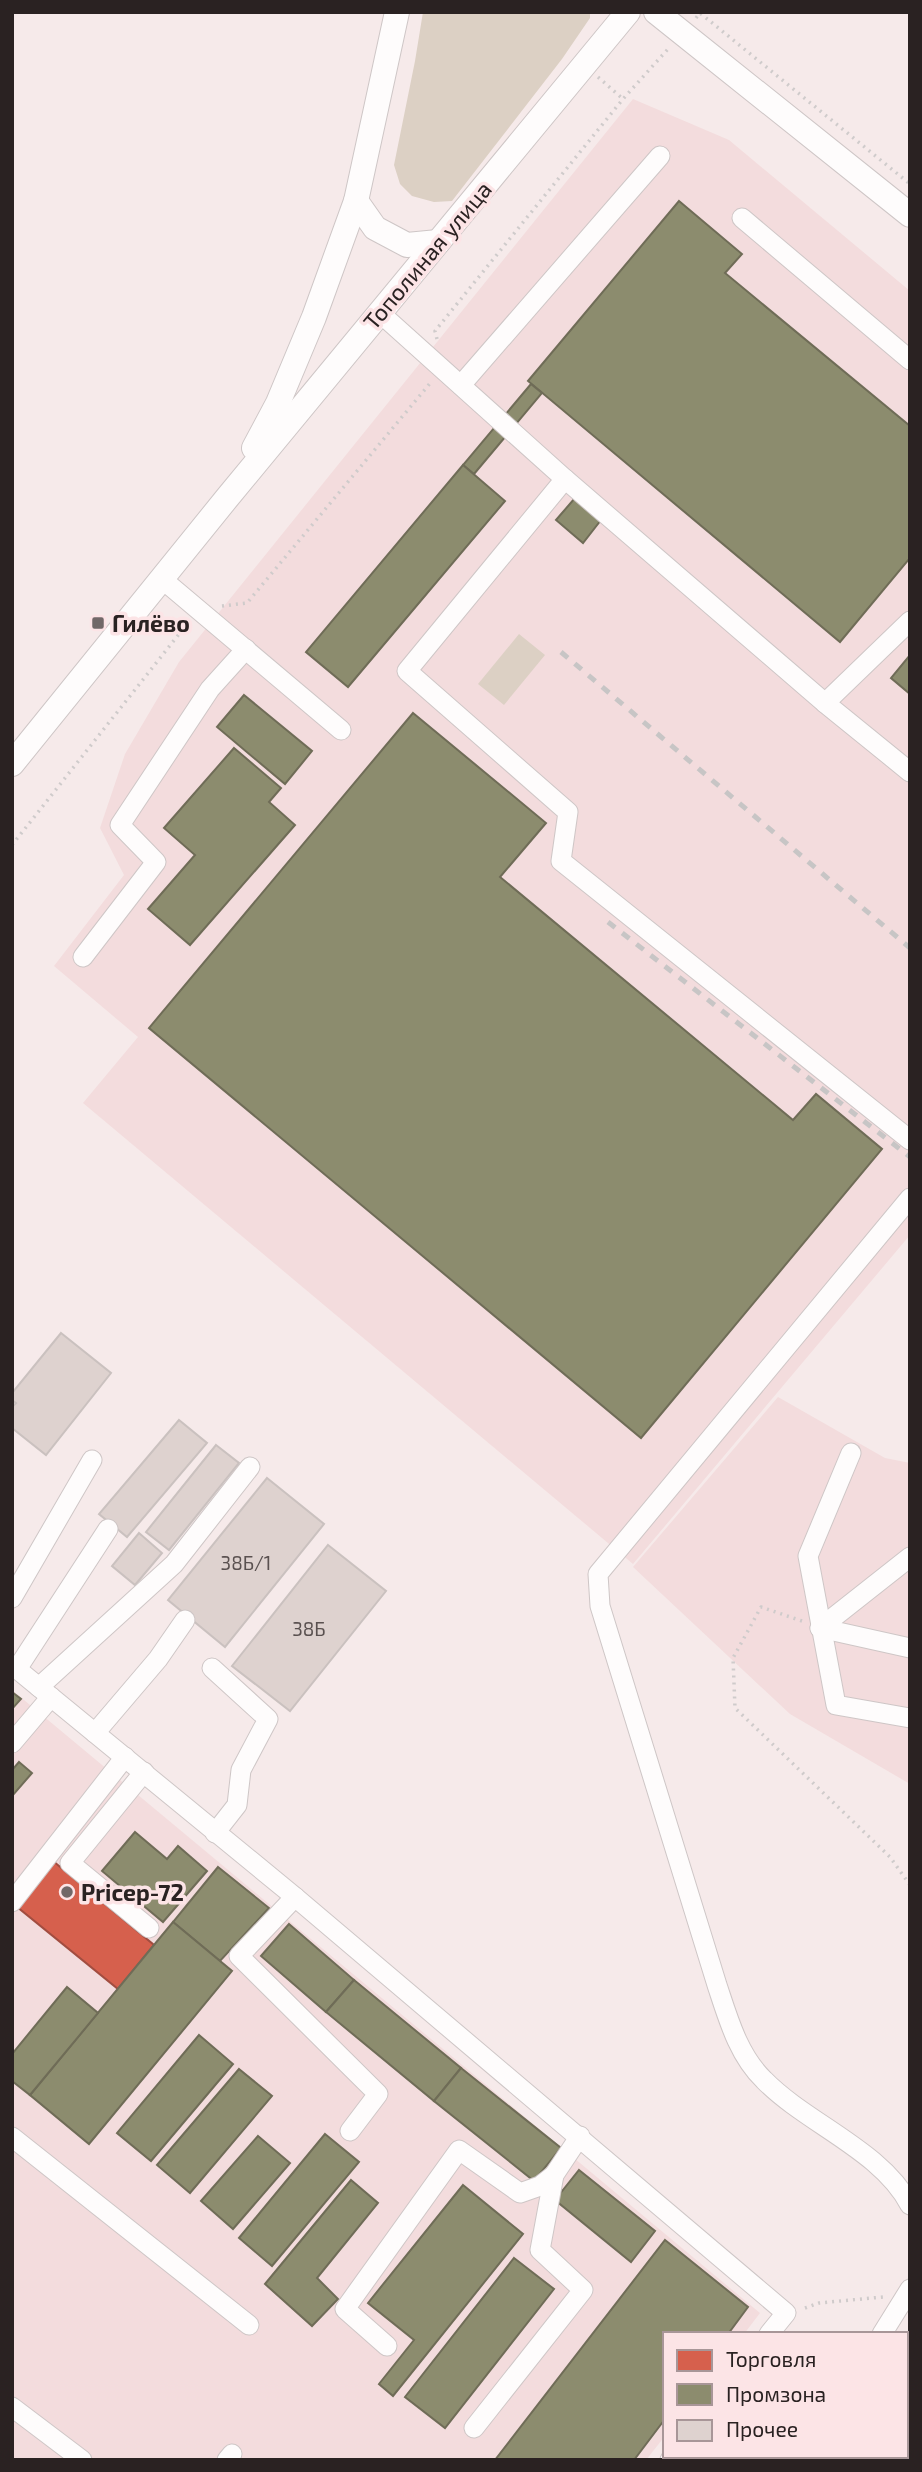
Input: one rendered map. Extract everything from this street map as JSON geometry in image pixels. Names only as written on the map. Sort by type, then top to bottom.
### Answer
[{"type":"main road","points":[[12,764],[227,498],[278,403],[314,317],[356,201],[397,12]]},
{"type":"main road","name":"Тополиная улица","points":[[227,498],[628,12]]},
{"type":"main road","points":[[656,12],[910,215]]},
{"type":"main road","points":[[356,201],[374,228],[407,245],[438,242]]},
{"type":"lane","points":[[461,385],[660,156]]},
{"type":"lane","points":[[742,218],[910,360]]},
{"type":"lane","points":[[380,313],[565,479],[825,703],[910,772]]},
{"type":"lane","points":[[565,479],[407,671],[568,812],[561,861],[910,1140]]},
{"type":"lane","points":[[162,579],[341,730]]},
{"type":"lane","points":[[825,703],[910,621]]},
{"type":"lane","points":[[83,957],[156,862],[120,825],[210,689],[246,649]]},
{"type":"lane","points":[[910,1198],[598,1574],[600,1606],[731,2028],[747,2060],[772,2087],[880,2169],[901,2189],[910,2205]]},
{"type":"lane","points":[[851,1453],[808,1556],[836,1705],[910,1718]]},
{"type":"lane","points":[[12,1598],[92,1461]]},
{"type":"lane","points":[[12,1743],[45,1692],[174,1564],[250,1467]]},
{"type":"lane","points":[[108,1529],[14,1667],[295,1897],[786,2313],[771,2332]]},
{"type":"lane","points":[[820,1628],[910,1557]]},
{"type":"lane","points":[[95,1733],[158,1659],[185,1620]]},
{"type":"lane","points":[[820,1628],[910,1648]]},
{"type":"lane","points":[[212,1668],[268,1719],[241,1770],[237,1805],[215,1833]]},
{"type":"lane","points":[[12,1902],[125,1757]]},
{"type":"lane","points":[[144,1772],[70,1863],[149,1927]]},
{"type":"lane","points":[[295,1897],[239,1956],[378,2094],[350,2131]]},
{"type":"lane","points":[[387,2346],[345,2309],[459,2150],[520,2193],[540,2186],[554,2175],[580,2136]]},
{"type":"lane","points":[[12,2137],[249,2325]]},
{"type":"lane","points":[[474,2428],[583,2290],[540,2250],[554,2175]]},
{"type":"lane","points":[[883,2332],[909,2292]]},
{"type":"lane","points":[[12,2407],[82,2460]]},
{"type":"path","points":[[12,845],[199,609],[247,603],[442,368],[435,331],[623,99],[700,13],[910,184]]},
{"type":"path","points":[[820,1628],[761,1607],[733,1658],[734,1708],[890,1857],[910,1885]]},
{"type":"path","points":[[786,2313],[819,2304],[909,2292]]},
{"type":"shaded area","points":[[423,12],[590,12],[590,18],[562,59],[452,201],[434,202],[412,196],[400,184],[394,165]]},
{"type":"shaded area","points":[[633,99],[729,140],[910,291],[910,1235],[633,1564],[83,1103],[138,1037],[54,966],[124,875],[100,828],[125,754],[179,662]]},
{"type":"shaded area","points":[[519,634],[545,655],[504,705],[478,684]]},
{"type":"shaded area","points":[[778,1397],[885,1458],[910,1463],[910,1784],[790,1714],[633,1567]]},
{"type":"shaded area","points":[[12,1690],[760,2313],[746,2332],[663,2332],[663,2439],[646,2460],[12,2460]]},
{"type":"building: Торговля","points":[[53,1861],[154,1945],[118,1989],[16,1906]]},
{"type":"building: Промзона","points":[[679,201],[742,254],[725,273],[910,426],[910,558],[840,642],[528,381]]},
{"type":"building: Промзона","points":[[531,384],[542,393],[474,474],[463,465]]},
{"type":"building: Промзона","points":[[463,465],[505,501],[348,687],[306,652]]},
{"type":"building: Промзона","points":[[575,498],[601,520],[583,543],[556,520]]},
{"type":"building: Промзона","points":[[910,655],[910,694],[891,678]]},
{"type":"building: Промзона","points":[[244,695],[312,751],[285,784],[217,727]]},
{"type":"building: Промзона","points":[[413,713],[546,823],[500,877],[793,1120],[816,1094],[882,1149],[641,1438],[149,1028]]},
{"type":"building: Промзона","points":[[234,748],[281,788],[269,802],[295,825],[190,945],[148,909],[195,855],[164,828]]},
{"type":"building: Промзона","points":[[12,1692],[21,1699],[12,1709]]},
{"type":"building: Промзона","points":[[19,1762],[32,1773],[13,1795],[12,1770]]},
{"type":"building: Промзона","points":[[135,1832],[167,1859],[178,1846],[207,1871],[163,1922],[102,1871]]},
{"type":"building: Промзона","points":[[218,1867],[269,1908],[220,1961],[173,1922]]},
{"type":"building: Промзона","points":[[173,1922],[232,1971],[89,2144],[30,2095]]},
{"type":"building: Промзона","points":[[289,1924],[354,1980],[326,2012],[261,1956]]},
{"type":"building: Промзона","points":[[354,1980],[461,2068],[434,2101],[326,2012]]},
{"type":"building: Промзона","points":[[67,1987],[98,2013],[30,2095],[12,2081],[12,2054]]},
{"type":"building: Промзона","points":[[199,2035],[233,2064],[151,2161],[117,2133]]},
{"type":"building: Промзона","points":[[461,2068],[561,2148],[534,2181],[434,2101]]},
{"type":"building: Промзона","points":[[239,2069],[272,2096],[190,2193],[157,2165]]},
{"type":"building: Промзона","points":[[325,2134],[359,2162],[272,2266],[239,2238]]},
{"type":"building: Промзона","points":[[258,2136],[290,2163],[233,2229],[201,2201]]},
{"type":"building: Промзона","points":[[579,2170],[655,2231],[631,2262],[555,2200]]},
{"type":"building: Промзона","points":[[351,2180],[378,2203],[317,2278],[338,2299],[312,2326],[265,2284]]},
{"type":"building: Промзона","points":[[463,2185],[523,2234],[393,2396],[379,2384],[414,2340],[368,2303]]},
{"type":"building: Промзона","points":[[665,2240],[748,2307],[729,2332],[663,2332],[663,2422],[634,2460],[495,2460]]},
{"type":"building: Промзона","points":[[514,2258],[554,2289],[445,2428],[405,2397]]},
{"type":"building: Прочее","points":[[61,1333],[111,1373],[46,1455],[12,1428],[12,1407],[16,1403],[12,1400],[12,1393]]},
{"type":"building: Прочее","points":[[179,1420],[207,1443],[127,1537],[99,1514]]},
{"type":"building: Прочее","points":[[216,1445],[239,1463],[169,1550],[146,1532]]},
{"type":"building: Прочее","points":[[267,1478],[324,1524],[225,1647],[168,1600]]},
{"type":"building: Прочее","points":[[139,1533],[162,1553],[135,1585],[112,1566]]},
{"type":"building: Прочее","points":[[328,1545],[386,1591],[290,1711],[232,1666]]},
{"type":"railway","points":[[561,652],[910,948]]},
{"type":"railway","points":[[608,922],[910,1157]]},
{"type":"place","name":"Гилёво","points":[[98,623]]},
{"type":"place","name":"Pricep-72","points":[[67,1892]]}]
